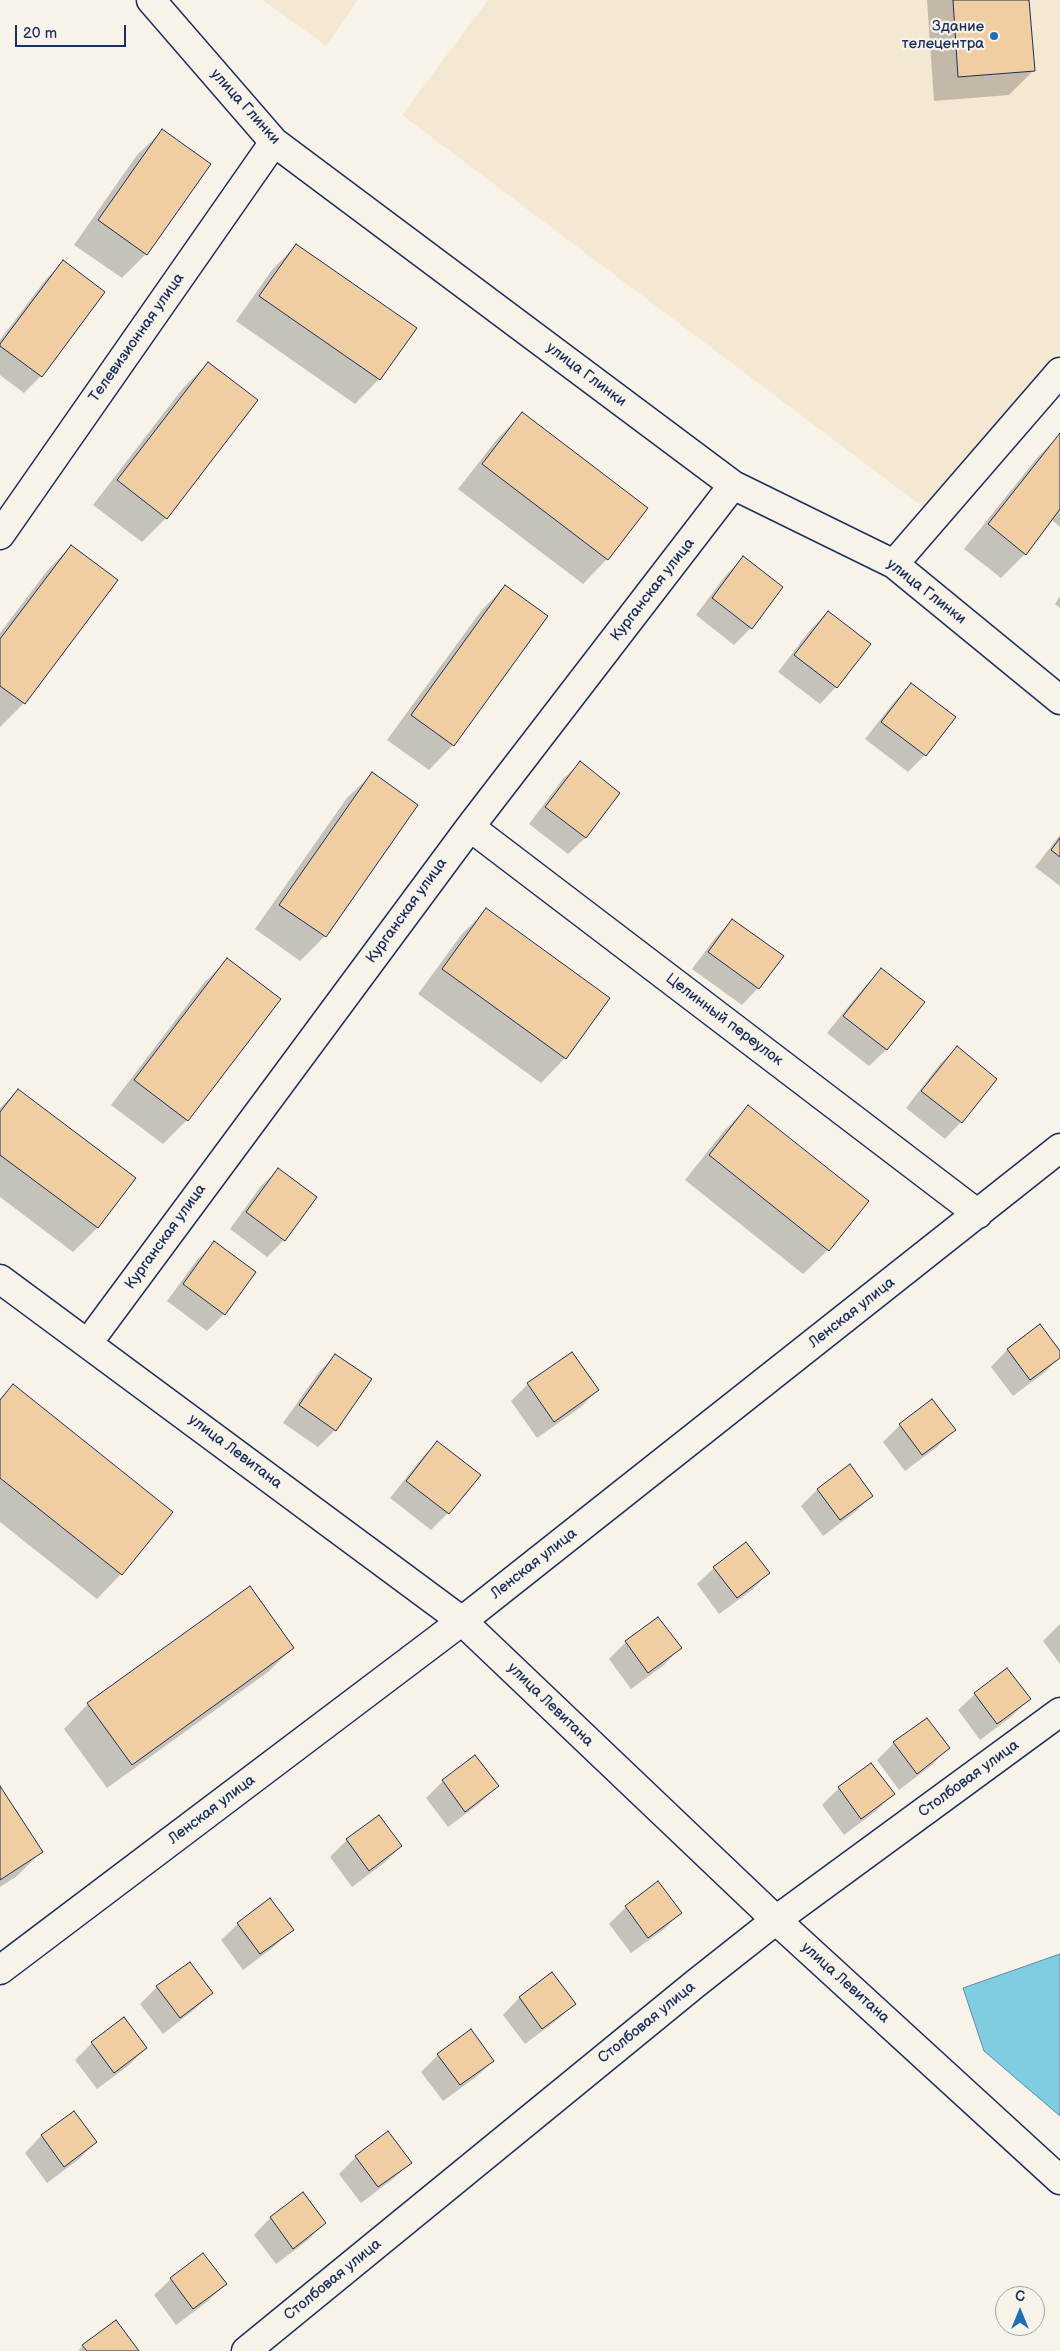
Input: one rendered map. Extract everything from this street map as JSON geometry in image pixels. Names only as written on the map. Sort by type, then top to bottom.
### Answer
[{"type":"street","name":"улица Глинки","points":[[151,0],[274,142],[733,485],[894,564],[1060,700]]},
{"type":"street","name":"Телевизионная улица","points":[[0,535],[274,142]]},
{"type":"street","points":[[894,564],[1060,372]]},
{"type":"street","name":"Курганская улица","points":[[88,1343],[470,827],[733,485]]},
{"type":"street","name":"Целинный переулок","points":[[470,827],[978,1214]]},
{"type":"street","name":"Ленская улица","points":[[0,1970],[462,1621],[1060,1148]]},
{"type":"street","name":"улица Левитана","points":[[0,1279],[462,1621],[776,1920],[1060,2180]]},
{"type":"street","name":"Столбовая улица","points":[[246,2351],[776,1920],[1060,1712]]},
{"type":"shaded area","points":[[263,0],[358,0],[326,46]]},
{"type":"shaded area","points":[[488,0],[1060,0],[1060,367],[943,522],[402,115]]},
{"type":"water","points":[[1060,1954],[1060,2116],[984,2051],[963,1988]]},
{"type":"building","name":"Здание телецентра","points":[[953,0],[1029,0],[1035,71],[958,77]]},
{"type":"building","points":[[162,129],[211,164],[147,255],[98,220]]},
{"type":"building","points":[[296,244],[417,328],[380,380],[259,296]]},
{"type":"building","points":[[63,260],[105,292],[42,377],[0,346],[0,344]]},
{"type":"building","points":[[208,362],[258,400],[167,519],[117,480]]},
{"type":"building","points":[[522,412],[648,508],[608,560],[482,464]]},
{"type":"building","points":[[1060,433],[1060,509],[1026,555],[988,524]]},
{"type":"building","points":[[71,545],[118,580],[25,704],[0,686],[0,639]]},
{"type":"building","points":[[743,556],[783,587],[752,629],[712,598]]},
{"type":"building","points":[[505,585],[548,616],[454,746],[411,715]]},
{"type":"building","points":[[828,611],[871,644],[837,688],[794,655]]},
{"type":"building","points":[[911,683],[956,717],[926,756],[881,722]]},
{"type":"building","points":[[580,761],[620,793],[586,838],[545,807]]},
{"type":"building","points":[[372,772],[418,805],[326,937],[279,905]]},
{"type":"building","points":[[1060,838],[1060,857],[1051,850]]},
{"type":"building","points":[[486,908],[610,998],[566,1059],[442,969]]},
{"type":"building","points":[[732,919],[784,956],[759,989],[708,952]]},
{"type":"building","points":[[227,958],[281,999],[188,1121],[134,1080]]},
{"type":"building","points":[[881,968],[925,1002],[887,1050],[843,1016]]},
{"type":"building","points":[[957,1046],[997,1079],[962,1123],[921,1091]]},
{"type":"building","points":[[18,1089],[136,1178],[98,1228],[0,1155],[0,1112]]},
{"type":"building","points":[[748,1105],[869,1201],[829,1251],[709,1155]]},
{"type":"building","points":[[278,1168],[317,1197],[285,1241],[246,1212]]},
{"type":"building","points":[[214,1241],[256,1272],[225,1315],[183,1284]]},
{"type":"building","points":[[1040,1324],[1060,1351],[1060,1358],[1030,1380],[1007,1349]]},
{"type":"building","points":[[572,1352],[599,1390],[554,1422],[527,1383]]},
{"type":"building","points":[[335,1354],[372,1379],[336,1431],[299,1405]]},
{"type":"building","points":[[13,1384],[173,1512],[122,1575],[0,1478],[0,1400]]},
{"type":"building","points":[[932,1399],[956,1430],[922,1455],[899,1424]]},
{"type":"building","points":[[437,1441],[481,1475],[449,1514],[406,1481]]},
{"type":"building","points":[[850,1464],[873,1496],[840,1520],[817,1489]]},
{"type":"building","points":[[746,1542],[770,1573],[737,1598],[713,1567]]},
{"type":"building","points":[[250,1586],[294,1648],[132,1765],[87,1703]]},
{"type":"building","points":[[658,1617],[682,1648],[648,1673],[625,1641]]},
{"type":"building","points":[[1007,1668],[1031,1699],[997,1724],[974,1693]]},
{"type":"building","points":[[927,1718],[950,1748],[917,1774],[893,1742]]},
{"type":"building","points":[[475,1755],[499,1786],[465,1812],[442,1780]]},
{"type":"building","points":[[871,1763],[895,1794],[861,1819],[838,1787]]},
{"type":"building","points":[[0,1786],[43,1852],[0,1880]]},
{"type":"building","points":[[379,1815],[402,1846],[369,1871],[346,1839]]},
{"type":"building","points":[[658,1881],[682,1913],[648,1938],[625,1906]]},
{"type":"building","points":[[270,1898],[294,1930],[260,1954],[237,1923]]},
{"type":"building","points":[[190,1962],[213,1993],[180,2018],[156,1986]]},
{"type":"building","points":[[552,1972],[576,2004],[542,2029],[519,1997]]},
{"type":"building","points":[[124,2017],[147,2048],[114,2073],[91,2042]]},
{"type":"building","points":[[471,2029],[494,2061],[460,2085],[437,2054]]},
{"type":"building","points":[[74,2111],[97,2142],[64,2167],[41,2135]]},
{"type":"building","points":[[388,2131],[412,2163],[378,2187],[355,2156]]},
{"type":"building","points":[[303,2192],[326,2223],[293,2249],[270,2217]]},
{"type":"building","points":[[203,2253],[227,2284],[193,2309],[170,2278]]},
{"type":"building","points":[[116,2320],[139,2351],[87,2351],[82,2345]]},
{"type":"place","name":"Здание телецентра","points":[[994,36]]}]
